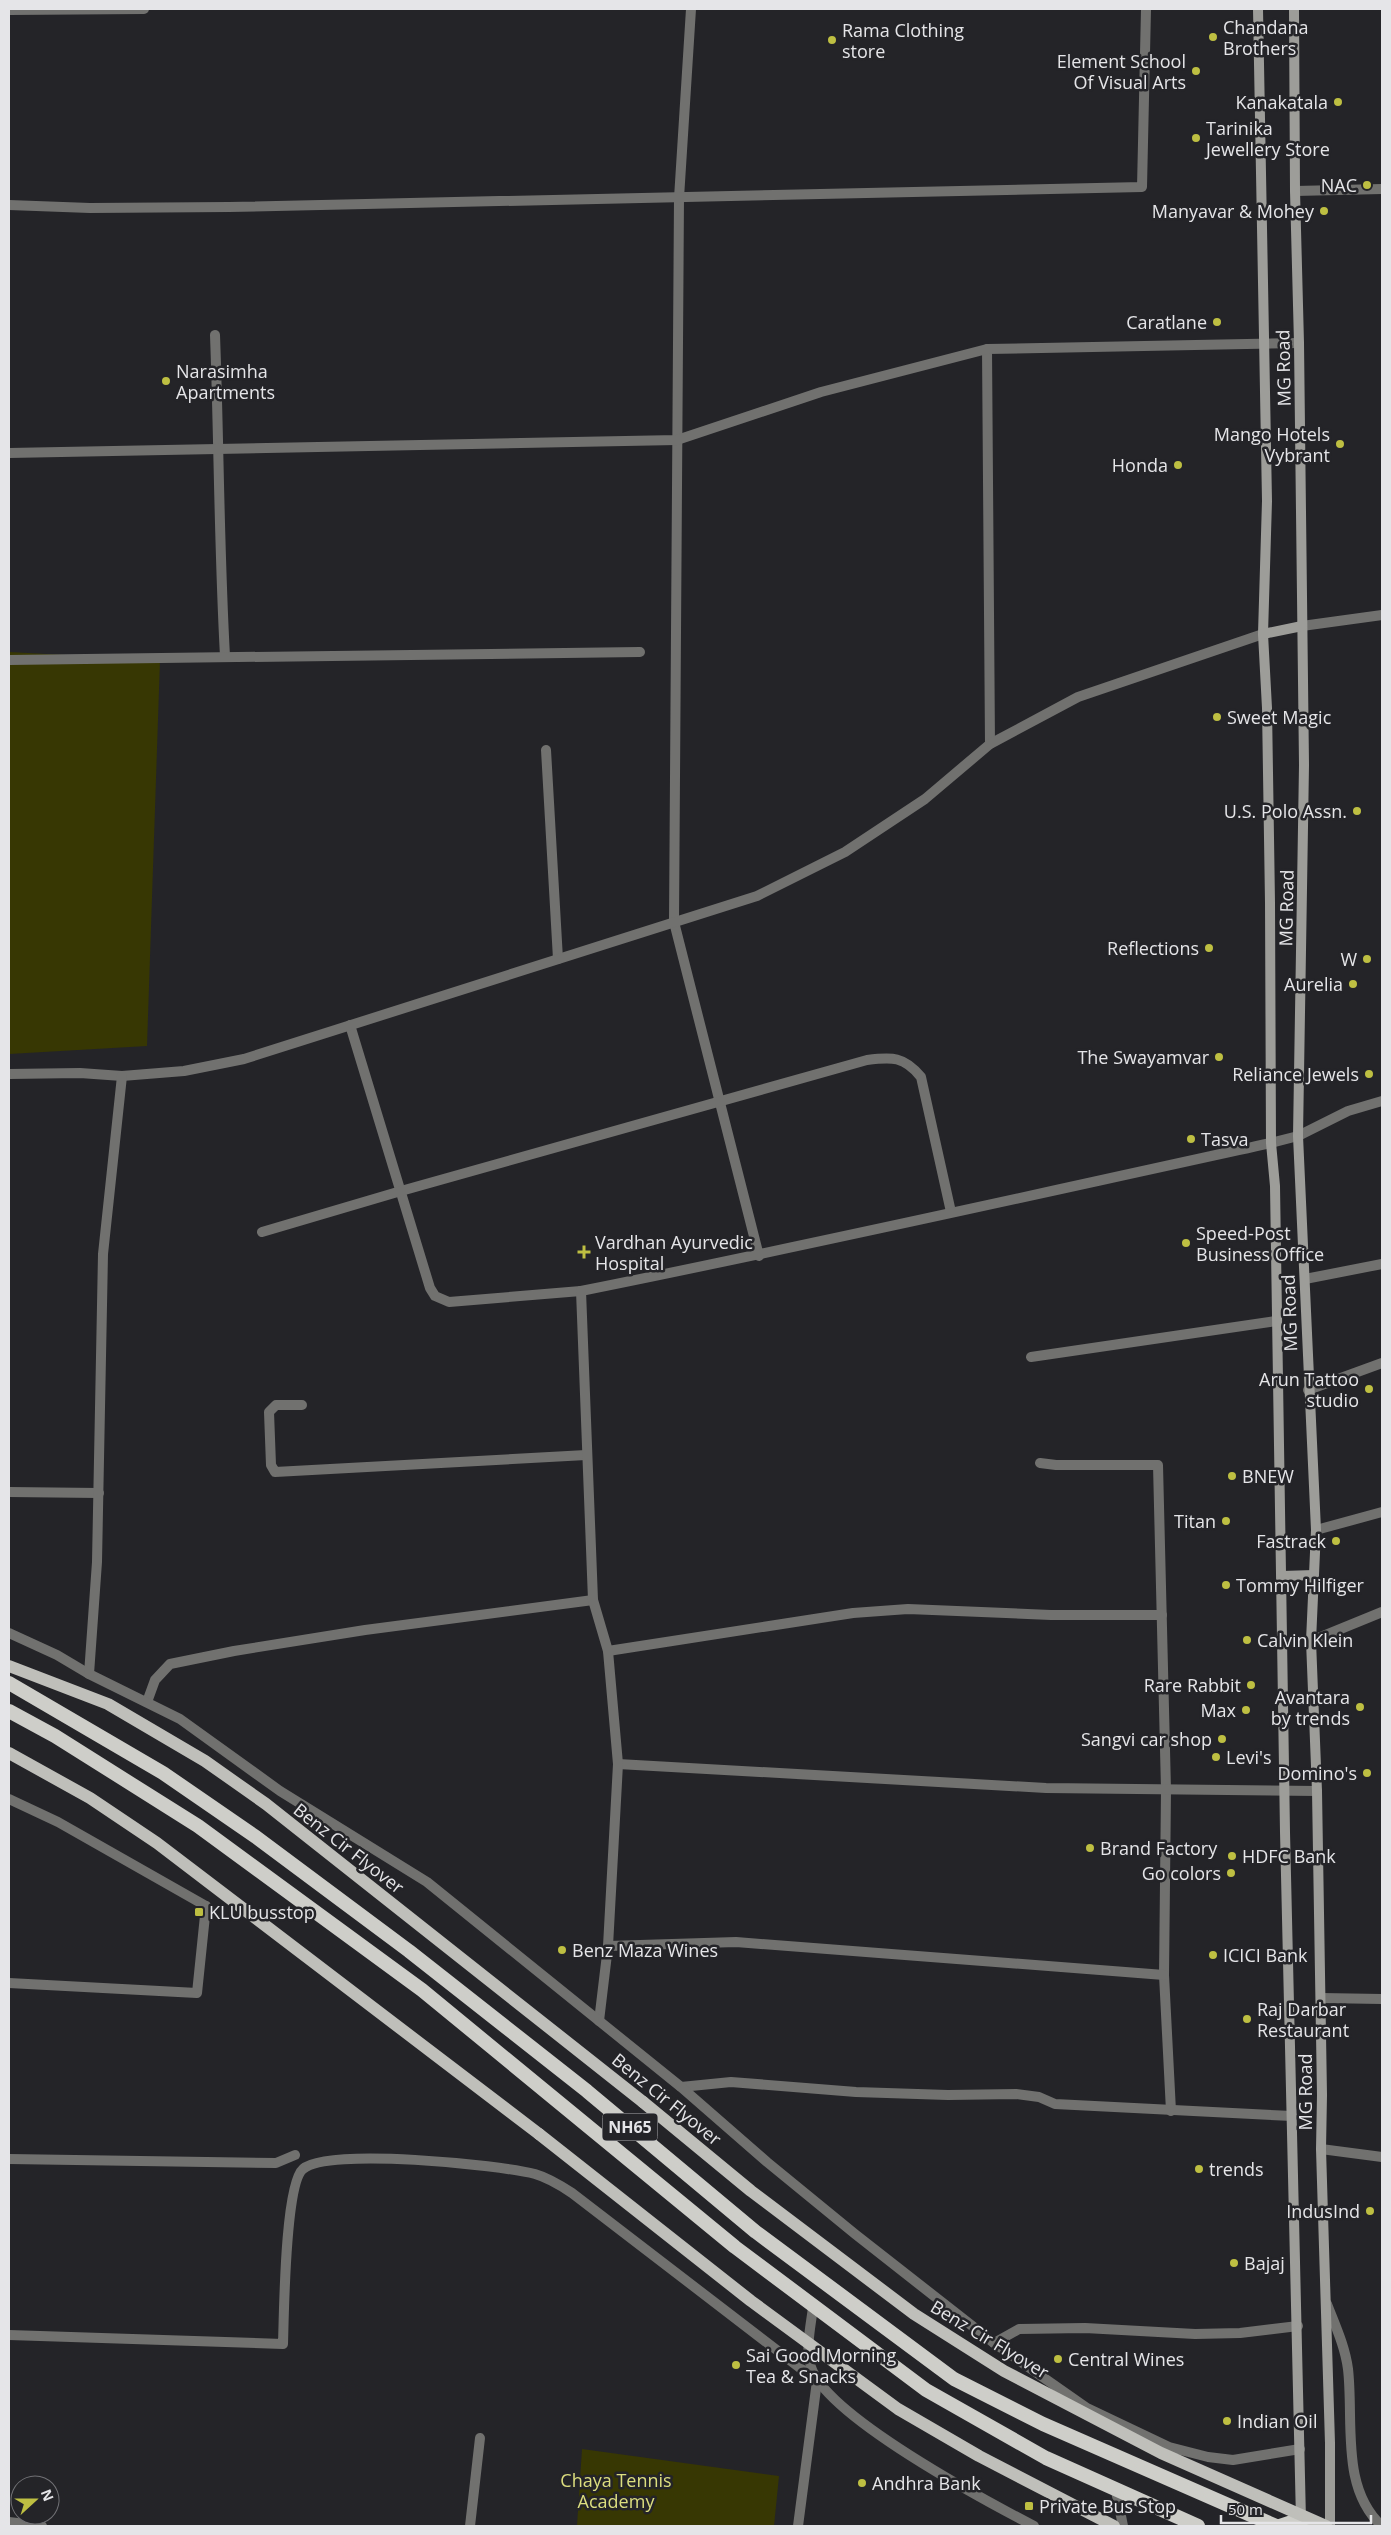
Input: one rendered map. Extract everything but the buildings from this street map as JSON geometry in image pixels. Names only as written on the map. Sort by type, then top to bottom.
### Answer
[{"type":"highway","name":"NH65","points":[[9,1683],[163,1773],[256,1837],[409,1951],[586,2091],[756,2232],[954,2379],[1043,2424],[1276,2526]]},
{"type":"highway","name":"NH65","points":[[9,1711],[55,1736],[198,1826],[422,1990],[735,2247],[926,2390],[956,2409],[1046,2458],[1198,2526]]},
{"type":"highway","points":[[1280,2526],[1294,2521],[1319,2526]]},
{"type":"main road","name":"MG Road","points":[[1258,9],[1267,501],[1262,634],[1267,708],[1271,1144],[1275,1186],[1285,1790],[1301,2522]]},
{"type":"main road","name":"MG Road","points":[[1294,9],[1304,765],[1298,1136],[1308,1390],[1316,1530],[1312,1641],[1321,1998],[1320,2149],[1326,2300],[1330,2526]]},
{"type":"main road","points":[[1262,634],[1302,626]]},
{"type":"main road","points":[[1282,1576],[1314,1575]]},
{"type":"main road","name":"Benz Cir Flyover","points":[[9,1666],[108,1704],[205,1761],[282,1817],[643,2102],[751,2190],[914,2314],[1004,2371],[1161,2453],[1326,2526]]},
{"type":"main road","points":[[9,1752],[90,1798],[157,1843],[539,2134],[751,2301],[898,2409],[979,2456],[1114,2526]]},
{"type":"street","points":[[9,10],[144,9]]},
{"type":"street","points":[[691,9],[679,198],[674,922],[760,1256]]},
{"type":"street","points":[[9,205],[90,208],[229,207],[1142,187],[1146,9]]},
{"type":"street","points":[[1295,191],[1382,189]]},
{"type":"street","points":[[215,335],[219,447],[220,562],[225,656]]},
{"type":"street","points":[[9,453],[219,447],[677,440],[821,392],[987,350],[1299,343]]},
{"type":"street","points":[[987,350],[990,744]]},
{"type":"street","points":[[1302,626],[1382,615]]},
{"type":"street","points":[[9,1074],[80,1073],[122,1076],[184,1071],[244,1059],[757,896],[845,852],[925,799],[990,744],[1078,697],[1262,634]]},
{"type":"street","points":[[9,660],[640,652]]},
{"type":"street","points":[[546,750],[558,959]]},
{"type":"street","points":[[350,1025],[430,1288],[442,1300],[449,1302],[580,1291],[760,1256],[951,1212],[1271,1144],[1298,1136],[1348,1112],[1382,1101]]},
{"type":"street","points":[[262,1232],[867,1060],[890,1057],[910,1064],[921,1077],[951,1212]]},
{"type":"street","points":[[89,1674],[98,1562],[103,1254],[122,1076]]},
{"type":"street","points":[[1305,1279],[1382,1264]]},
{"type":"street","points":[[580,1291],[593,1600],[608,1651],[618,1764],[608,1946],[599,2020]]},
{"type":"street","points":[[1031,1357],[1276,1321]]},
{"type":"street","points":[[1308,1390],[1382,1363]]},
{"type":"street","points":[[302,1405],[276,1406],[270,1412],[271,1465],[275,1472],[586,1456]]},
{"type":"street","points":[[1040,1463],[1056,1465],[1158,1465],[1166,1790],[1164,1975],[1171,2111]]},
{"type":"street","points":[[9,1492],[99,1493]]},
{"type":"street","points":[[1316,1530],[1382,1512]]},
{"type":"street","points":[[147,1702],[155,1680],[170,1664],[234,1651],[356,1632],[593,1600]]},
{"type":"street","points":[[608,1651],[853,1613],[908,1608],[1051,1615],[1162,1615]]},
{"type":"street","points":[[1312,1641],[1382,1612]]},
{"type":"street","points":[[9,1633],[57,1655],[89,1674],[180,1720],[280,1791],[427,1882],[681,2087],[766,2162],[994,2343],[1087,2408],[1169,2446],[1208,2457],[1233,2460],[1300,2449]]},
{"type":"street","points":[[618,1764],[1046,1788],[1317,1791]]},
{"type":"street","points":[[9,1800],[58,1822],[203,1909],[197,1993],[9,1983]]},
{"type":"street","points":[[608,1946],[736,1942],[1164,1975]]},
{"type":"street","points":[[1321,1998],[1382,1999]]},
{"type":"street","points":[[681,2087],[731,2082],[856,2092],[948,2095],[1016,2094],[1039,2097],[1055,2104],[1292,2116]]},
{"type":"street","points":[[1320,2149],[1382,2157]]},
{"type":"street","points":[[9,2159],[276,2163],[296,2155]]},
{"type":"street","points":[[9,2335],[283,2344],[288,2236],[295,2181],[303,2169],[317,2161],[344,2158],[468,2164],[536,2174],[566,2188],[817,2381],[844,2408],[920,2462],[1034,2526]]},
{"type":"street","points":[[1326,2300],[1343,2346],[1348,2369],[1356,2487],[1374,2519],[1382,2526]]},
{"type":"street","points":[[798,2526],[817,2381],[811,2366],[809,2352],[813,2306]]},
{"type":"street","points":[[994,2343],[1019,2329],[1085,2328],[1194,2334],[1240,2333],[1298,2326]]},
{"type":"street","points":[[470,2526],[480,2438]]},
{"type":"street","points":[[1116,2490],[1123,2526]]},
{"type":"street","points":[[9,2522],[42,2526]]},
{"type":"green space","points":[[9,652],[160,660],[147,1046],[9,1054]]},
{"type":"green space","name":"Chaya Tennis Academy","points":[[582,2449],[779,2476],[774,2526],[577,2526]]},
{"type":"place","name":"Chandana Brothers","points":[[1213,37]]},
{"type":"place","name":"Rama Clothing store","points":[[832,40]]},
{"type":"place","name":"Element School Of Visual Arts","points":[[1196,71]]},
{"type":"place","name":"Kanakatala","points":[[1338,102]]},
{"type":"place","name":"Tarinika Jewellery Store","points":[[1196,138]]},
{"type":"place","name":"NAC","points":[[1367,185]]},
{"type":"place","name":"Manyavar & Mohey","points":[[1324,211]]},
{"type":"place","name":"Caratlane","points":[[1217,322]]},
{"type":"place","name":"Narasimha Apartments","points":[[166,381]]},
{"type":"place","name":"Mango Hotels Vybrant","points":[[1340,444]]},
{"type":"place","name":"Honda","points":[[1178,465]]},
{"type":"place","name":"Sweet Magic","points":[[1217,717]]},
{"type":"place","name":"U.S. Polo Assn.","points":[[1357,811]]},
{"type":"place","name":"Reflections","points":[[1209,948]]},
{"type":"place","name":"W","points":[[1367,959]]},
{"type":"place","name":"Aurelia","points":[[1353,984]]},
{"type":"place","name":"The Swayamvar","points":[[1219,1057]]},
{"type":"place","name":"Reliance Jewels","points":[[1369,1074]]},
{"type":"place","name":"Tasva","points":[[1191,1139]]},
{"type":"place","name":"Speed-Post Business Office","points":[[1186,1243]]},
{"type":"place","name":"Vardhan Ayurvedic Hospital","points":[[584,1252]]},
{"type":"place","name":"Arun Tattoo studio","points":[[1369,1389]]},
{"type":"place","name":"BNEW","points":[[1232,1476]]},
{"type":"place","name":"Titan","points":[[1226,1521]]},
{"type":"place","name":"Fastrack","points":[[1336,1541]]},
{"type":"place","name":"Tommy Hilfiger","points":[[1226,1585]]},
{"type":"place","name":"Calvin Klein","points":[[1247,1640]]},
{"type":"place","name":"Rare Rabbit","points":[[1251,1685]]},
{"type":"place","name":"Avantara by trends","points":[[1360,1707]]},
{"type":"place","name":"Max","points":[[1246,1710]]},
{"type":"place","name":"Sangvi car shop","points":[[1222,1739]]},
{"type":"place","name":"Levi's","points":[[1216,1757]]},
{"type":"place","name":"Domino's","points":[[1367,1773]]},
{"type":"place","name":"Brand Factory","points":[[1090,1848]]},
{"type":"place","name":"HDFC Bank","points":[[1232,1856]]},
{"type":"place","name":"Go colors","points":[[1231,1873]]},
{"type":"place","name":"KLU busstop","points":[[199,1912]]},
{"type":"place","name":"Benz Maza Wines","points":[[562,1950]]},
{"type":"place","name":"ICICI Bank","points":[[1213,1955]]},
{"type":"place","name":"Raj Darbar Restaurant","points":[[1247,2019]]},
{"type":"place","name":"trends","points":[[1199,2169]]},
{"type":"place","name":"IndusInd","points":[[1370,2211]]},
{"type":"place","name":"Bajaj","points":[[1234,2263]]},
{"type":"place","name":"Central Wines","points":[[1058,2359]]},
{"type":"place","name":"Sai Good Morning Tea & Snacks","points":[[736,2365]]},
{"type":"place","name":"Indian Oil","points":[[1227,2421]]},
{"type":"place","name":"Andhra Bank","points":[[862,2483]]},
{"type":"place","name":"Private Bus Stop","points":[[1029,2506]]}]
